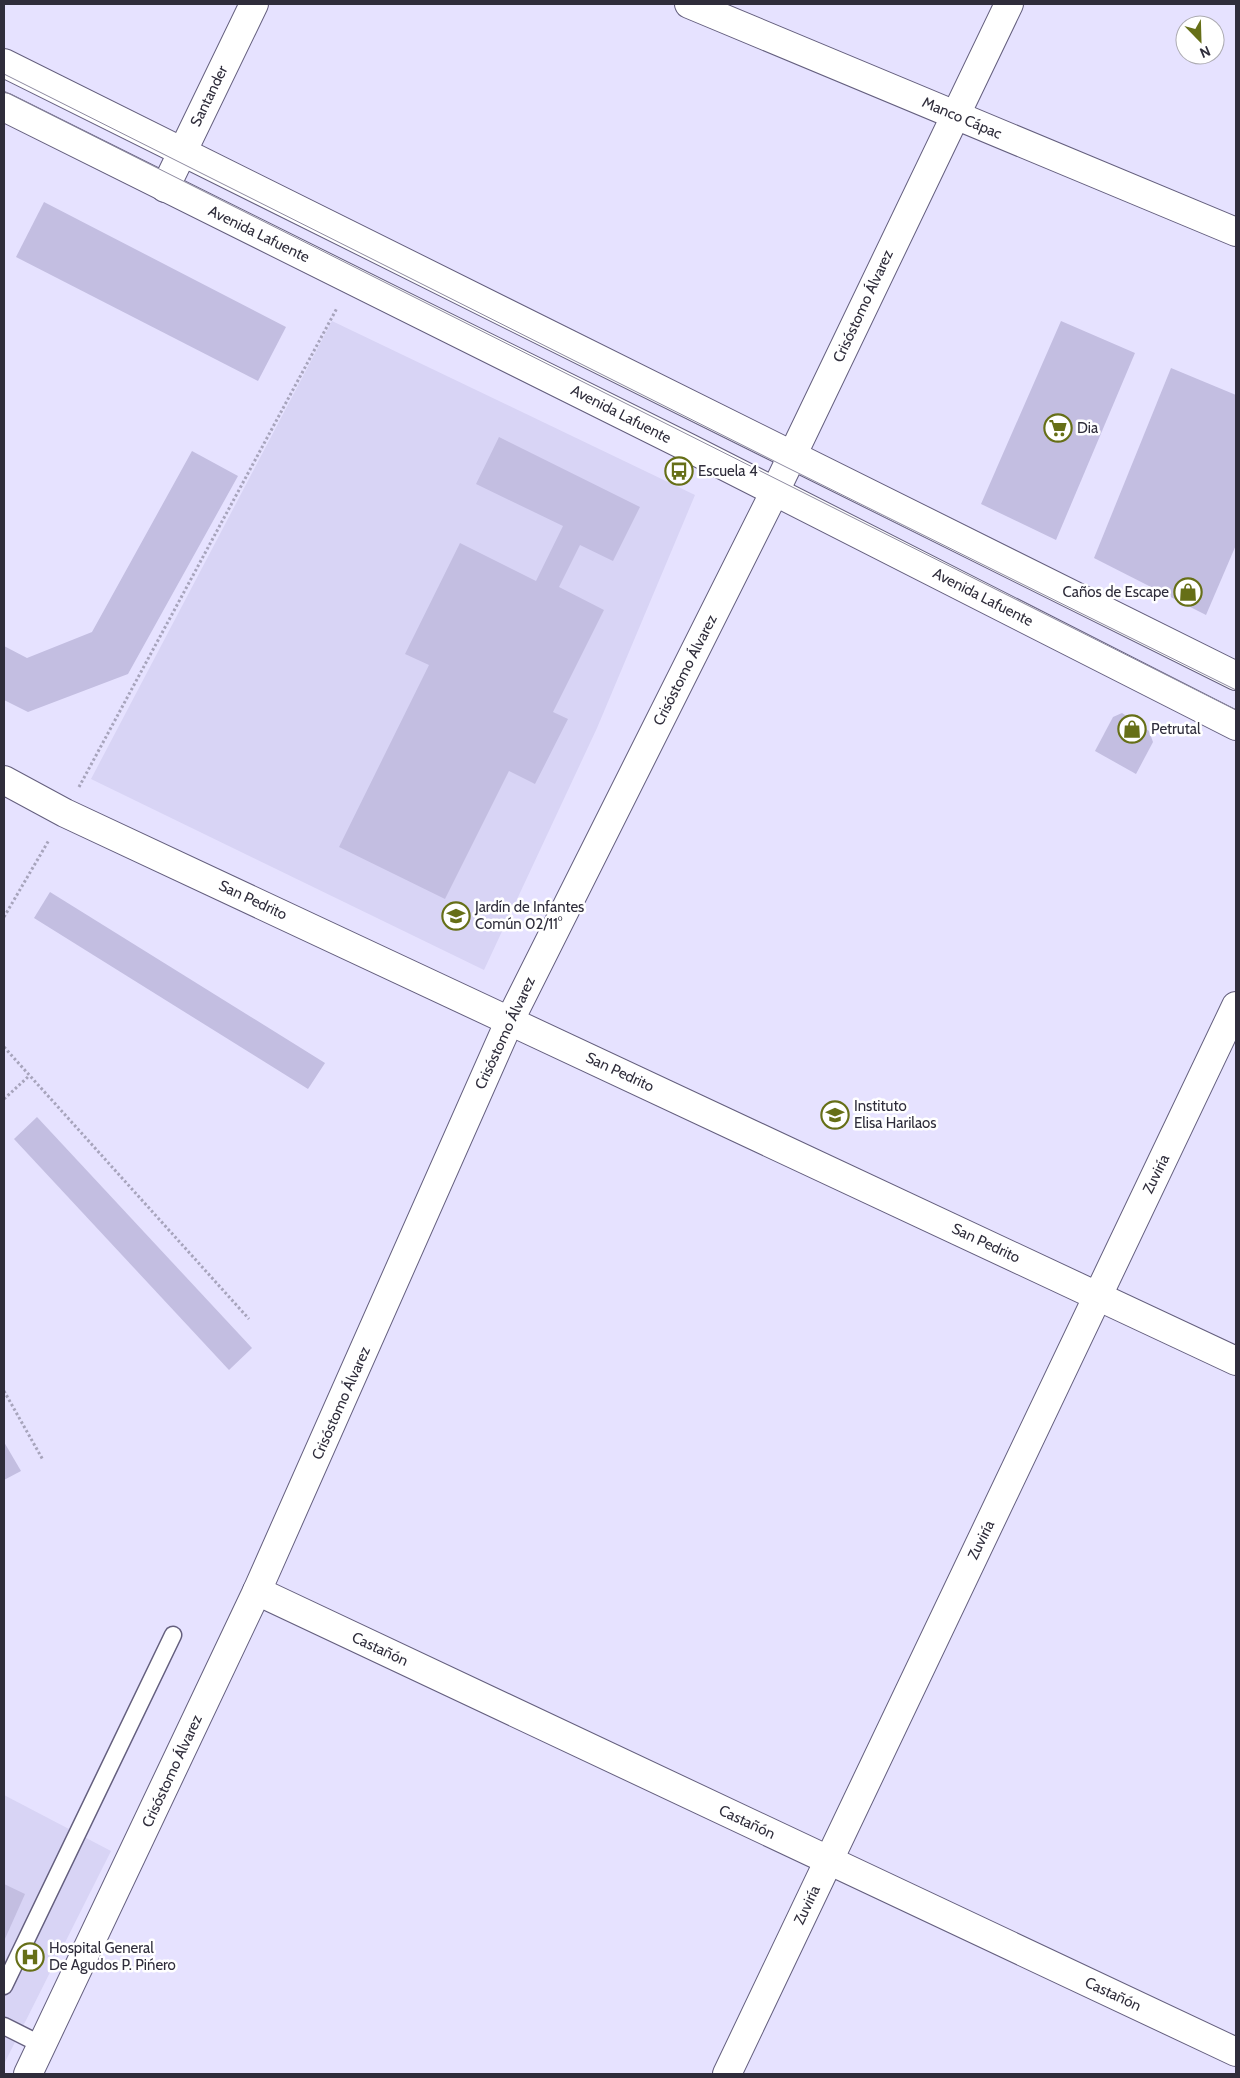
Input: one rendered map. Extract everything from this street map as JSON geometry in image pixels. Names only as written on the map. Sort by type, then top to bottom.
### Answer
[{"type":"street","name":"Santander","points":[[165,188],[254,4]]},
{"type":"street","name":"Manco Cápac","points":[[689,4],[1236,232]]},
{"type":"street","name":"Crisóstomo Álvarez","points":[[28,2074],[257,1591],[510,1020],[775,492],[954,115],[1010,4]]},
{"type":"street","points":[[4,63],[1236,676]]},
{"type":"street","name":"Avenida Lafuente","points":[[4,107],[775,492],[1236,726]]},
{"type":"street","name":"San Pedrito","points":[[4,780],[66,813],[1236,1361]]},
{"type":"street","name":"Zuviría","points":[[727,2074],[1236,1006]]},
{"type":"street","name":"Castañón","points":[[257,1591],[1236,2052]]},
{"type":"lane","points":[[4,1986],[173,1635]]},
{"type":"lane","points":[[4,2026],[42,2045]]},
{"type":"path","points":[[4,917],[66,813],[352,280]]},
{"type":"path","points":[[4,1047],[249,1319]]},
{"type":"path","points":[[4,1099],[30,1076]]},
{"type":"path","points":[[4,1391],[43,1460]]},
{"type":"shaded area","points":[[332,321],[695,495],[597,728],[484,970],[91,779]]},
{"type":"shaded area","name":"Hospital General De Agudos P. Pińero","points":[[4,1795],[111,1851],[4,2064]]},
{"type":"building","points":[[44,202],[286,327],[258,381],[16,257]]},
{"type":"building","name":"Dia","points":[[1061,321],[1135,353],[1056,540],[981,504]]},
{"type":"building","points":[[1171,368],[1236,395],[1236,545],[1206,615],[1094,558]]},
{"type":"building","points":[[499,437],[640,507],[613,561],[580,545],[559,587],[604,610],[553,712],[568,719],[535,784],[509,771],[445,899],[339,847],[429,665],[405,654],[460,543],[536,581],[563,526],[476,484]]},
{"type":"building","points":[[192,451],[238,476],[128,674],[28,712],[4,700],[4,646],[27,658],[92,632]]},
{"type":"building","points":[[1122,713],[1149,731],[1153,742],[1136,774],[1095,751],[1113,717]]},
{"type":"building","points":[[50,892],[325,1063],[308,1089],[34,918]]},
{"type":"building","points":[[37,1117],[252,1348],[229,1370],[14,1139]]},
{"type":"building","points":[[4,1442],[21,1471],[4,1480]]},
{"type":"building","points":[[4,1884],[25,1894],[4,1941]]},
{"type":"tram line","points":[[4,74],[786,467],[1236,690]]},
{"type":"tram line","points":[[4,91],[1236,710]]},
{"type":"place","name":"Dia","points":[[1058,428]]},
{"type":"place","name":"Escuela 4","points":[[679,471]]},
{"type":"place","name":"Caños de Escape","points":[[1188,592]]},
{"type":"place","name":"Petrutal","points":[[1132,729]]},
{"type":"place","name":"Jardín de Infantes Común 02/11°","points":[[456,916]]},
{"type":"place","name":"Instituto Elisa Harilaos","points":[[835,1115]]},
{"type":"place","name":"Hospital General De Agudos P. Pińero","points":[[30,1957]]}]
